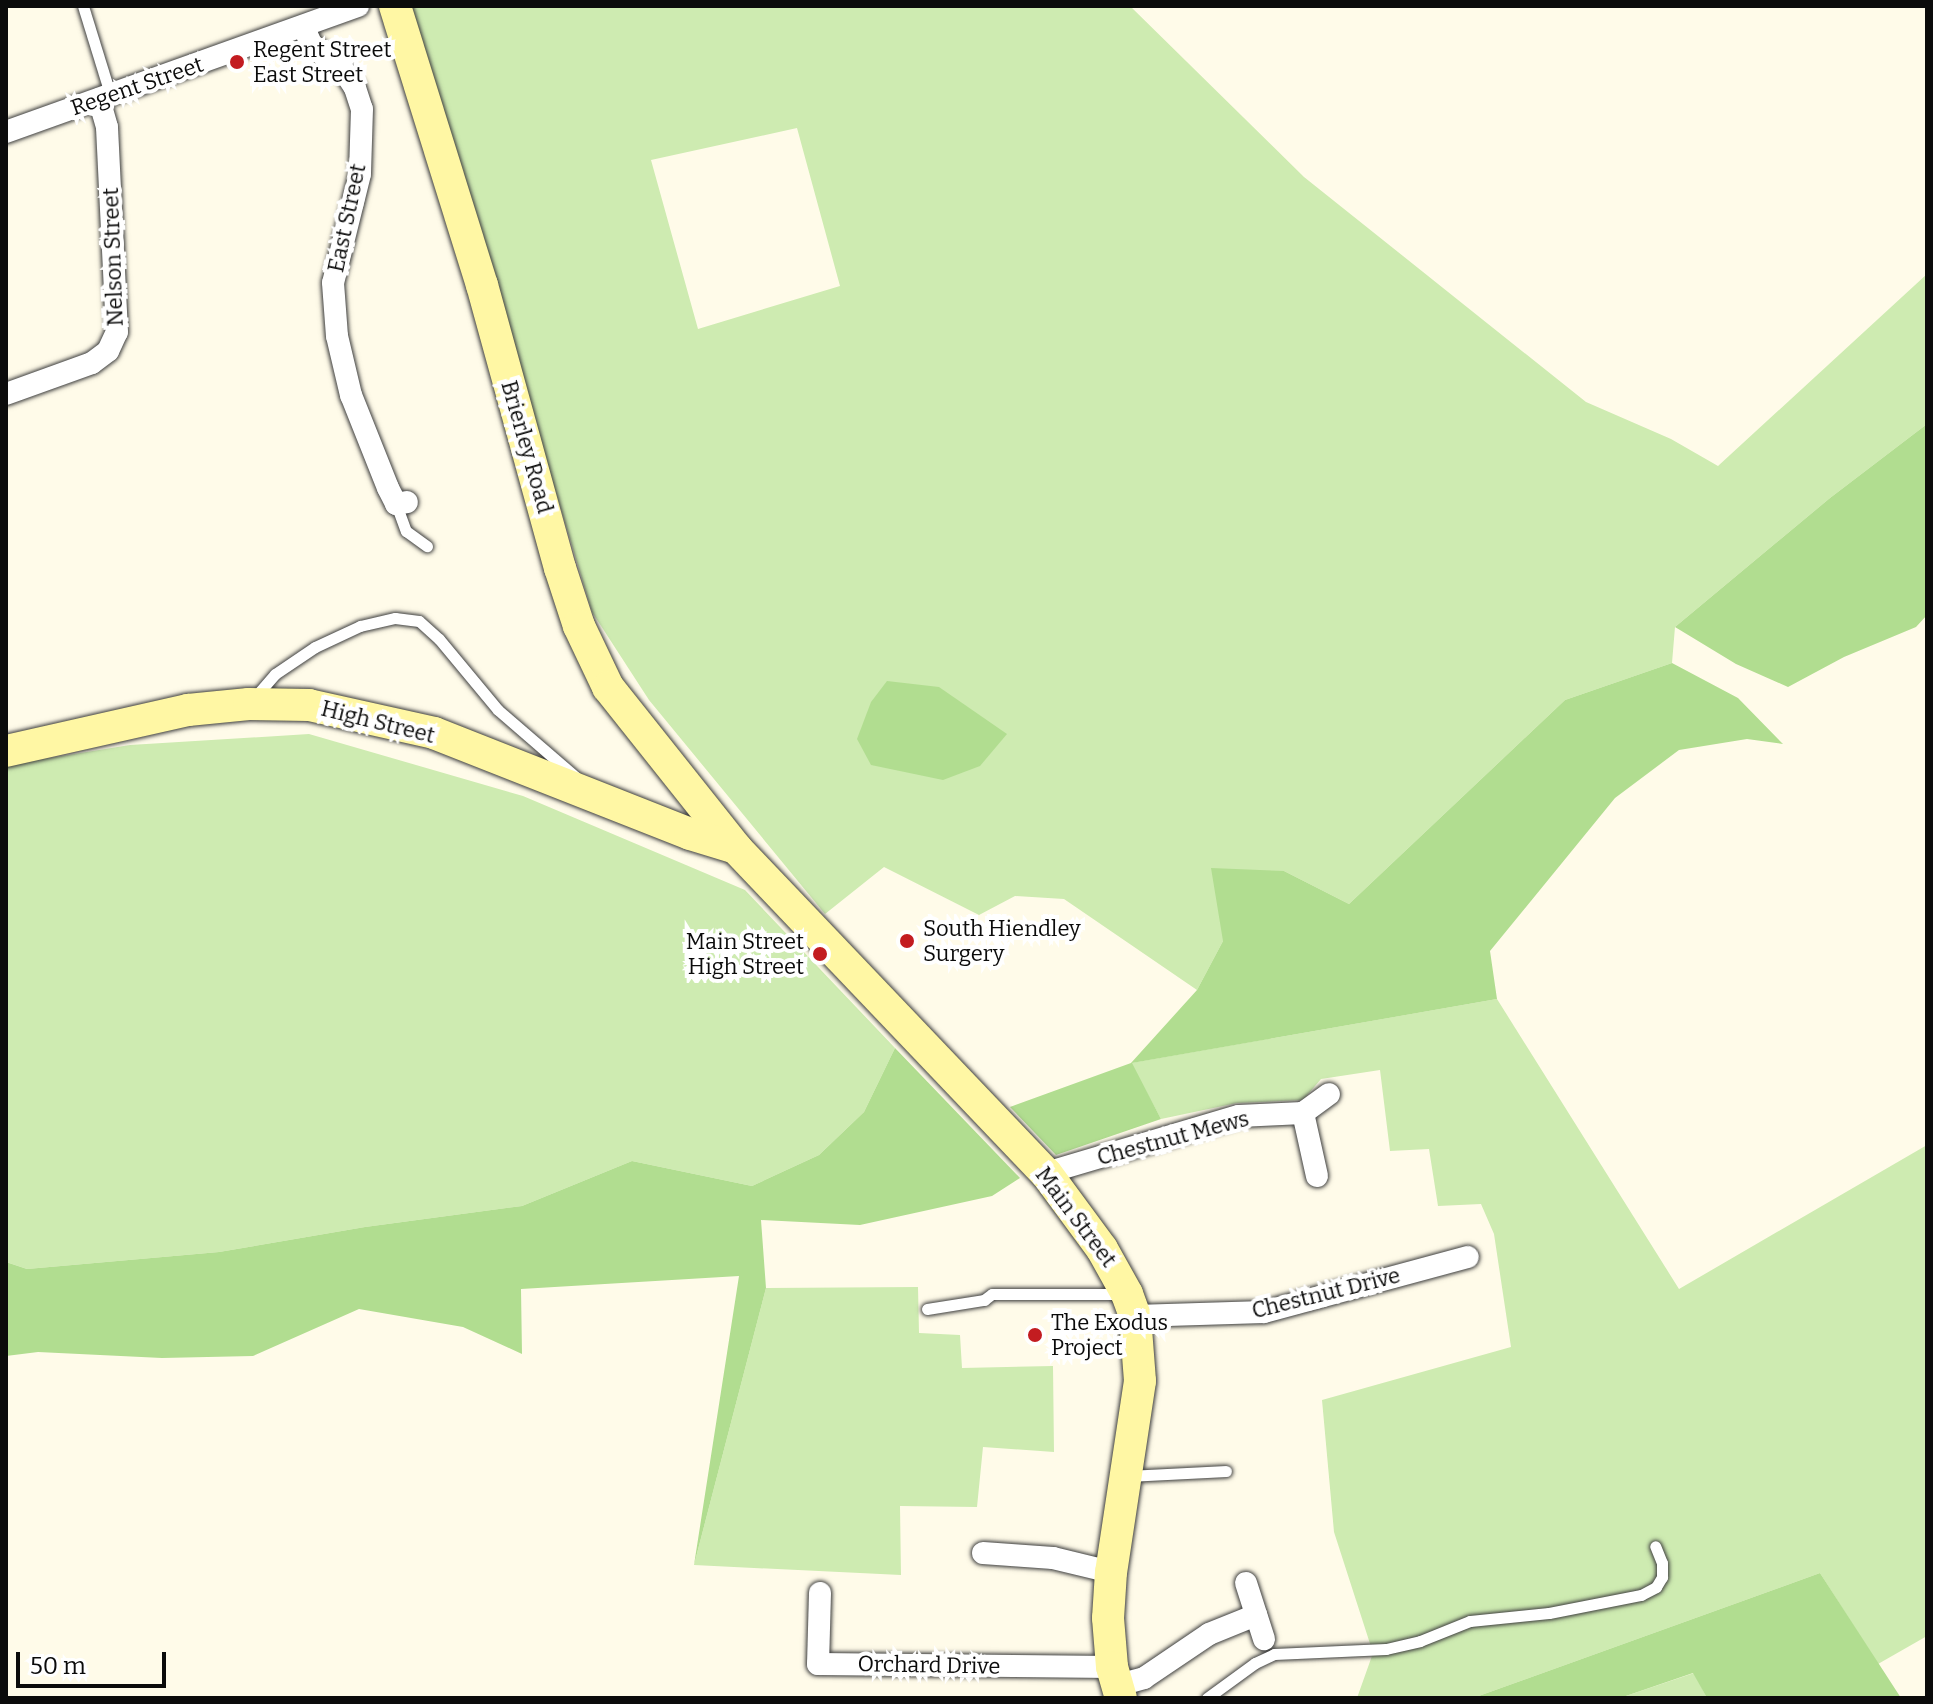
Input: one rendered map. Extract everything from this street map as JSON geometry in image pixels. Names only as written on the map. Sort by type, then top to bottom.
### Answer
[{"type":"street","name":"Regent Street","points":[[6,132],[304,28],[358,6]]},
{"type":"street","name":"Brierley Road","points":[[395,6],[451,182],[579,626],[608,687],[736,848]]},
{"type":"street","name":"East Street","points":[[304,28],[311,44],[342,68],[355,88],[362,109],[360,174],[333,283],[337,336],[351,395],[402,503]]},
{"type":"street","name":"Nelson Street","points":[[6,394],[92,363],[108,351],[117,332],[105,97]]},
{"type":"street","name":"High Street","points":[[6,751],[188,710],[249,704],[309,705],[434,733],[736,848]]},
{"type":"street","name":"Main Street","points":[[736,848],[1046,1173],[1102,1249],[1131,1305],[1140,1381],[1111,1572],[1108,1618],[1116,1684]]},
{"type":"street","points":[[1317,1176],[1303,1113],[1329,1094]]},
{"type":"street","name":"Chestnut Mews","points":[[1046,1173],[1239,1116],[1303,1113]]},
{"type":"street","name":"Chestnut Drive","points":[[1131,1305],[1264,1312],[1468,1257]]},
{"type":"street","points":[[983,1553],[1053,1558],[1111,1572]]},
{"type":"street","points":[[1246,1583],[1264,1639]]},
{"type":"street","name":"Orchard Drive","points":[[820,1593],[818,1664],[1116,1684]]},
{"type":"street","points":[[1116,1684],[1144,1678],[1209,1634],[1256,1615]]},
{"type":"lane","points":[[83,6],[105,97]]},
{"type":"lane","points":[[402,503],[406,531],[427,546]]},
{"type":"lane","points":[[249,704],[275,674],[315,647],[360,626],[395,618],[419,621],[439,639],[498,710],[570,769],[592,795]]},
{"type":"lane","points":[[927,1309],[984,1300],[992,1294],[1131,1305]]},
{"type":"lane","points":[[1127,1476],[1226,1471]]},
{"type":"lane","points":[[1207,1698],[1255,1663],[1274,1654],[1386,1649],[1420,1641],[1470,1621],[1549,1613],[1641,1595],[1656,1587],[1662,1577],[1662,1563],[1655,1546]]},
{"type":"green space","points":[[409,6],[1130,6],[1304,177],[1586,402],[1671,439],[1718,466],[1927,274],[1927,424],[1830,498],[1675,627],[1672,663],[1565,700],[1349,904],[1284,871],[1223,941],[1197,990],[1064,899],[1015,896],[979,915],[884,867],[825,914],[649,700],[592,612]],"holes":[[[797,128],[840,286],[698,329],[651,160]]]},
{"type":"green space","points":[[1927,424],[1927,615],[1916,627],[1844,657],[1788,687],[1736,664],[1675,627],[1830,498]]},
{"type":"green space","points":[[1672,663],[1738,698],[1783,744],[1747,739],[1679,750],[1615,798],[1490,951],[1497,999],[1132,1063],[1161,1119],[1056,1155],[1010,1107],[1131,1063],[1197,990],[1223,941],[1211,868],[1284,871],[1349,904],[1565,700]]},
{"type":"green space","points":[[887,681],[939,687],[1007,734],[980,766],[943,780],[871,765],[857,739],[871,702]]},
{"type":"green space","points":[[309,734],[523,796],[745,890],[895,1048],[864,1112],[819,1155],[752,1186],[632,1161],[522,1206],[365,1227],[219,1252],[27,1269],[6,1262],[6,765],[130,745]]},
{"type":"green space","points":[[1497,999],[1679,1289],[1927,1145],[1927,1636],[1878,1664],[1820,1573],[1473,1698],[1357,1698],[1373,1653],[1334,1532],[1322,1400],[1511,1347],[1494,1234],[1481,1204],[1438,1206],[1429,1149],[1390,1151],[1380,1070],[1321,1079],[1303,1100],[1237,1103],[1161,1119],[1131,1063]]},
{"type":"green space","points":[[895,1048],[1020,1178],[992,1196],[860,1225],[761,1220],[766,1288],[694,1565],[739,1276],[521,1289],[522,1354],[463,1327],[359,1309],[253,1356],[162,1358],[38,1352],[6,1356],[6,1262],[27,1269],[219,1252],[365,1227],[522,1206],[632,1161],[752,1186],[819,1155],[864,1112]]},
{"type":"green space","points":[[918,1287],[919,1333],[960,1335],[962,1368],[1053,1366],[1054,1452],[983,1447],[977,1507],[900,1506],[901,1575],[694,1565],[766,1288]]},
{"type":"green space","points":[[1820,1573],[1901,1698],[1707,1698],[1693,1673],[1620,1698],[1473,1698]]},
{"type":"green space","points":[[1694,1673],[1707,1698],[1620,1698]]},
{"type":"place","name":"Regent Street East Street","points":[[237,62]]},
{"type":"place","name":"South Hiendley Surgery","points":[[907,941]]},
{"type":"place","name":"Main Street High Street","points":[[820,954]]},
{"type":"place","name":"The Exodus Project","points":[[1035,1335]]}]
